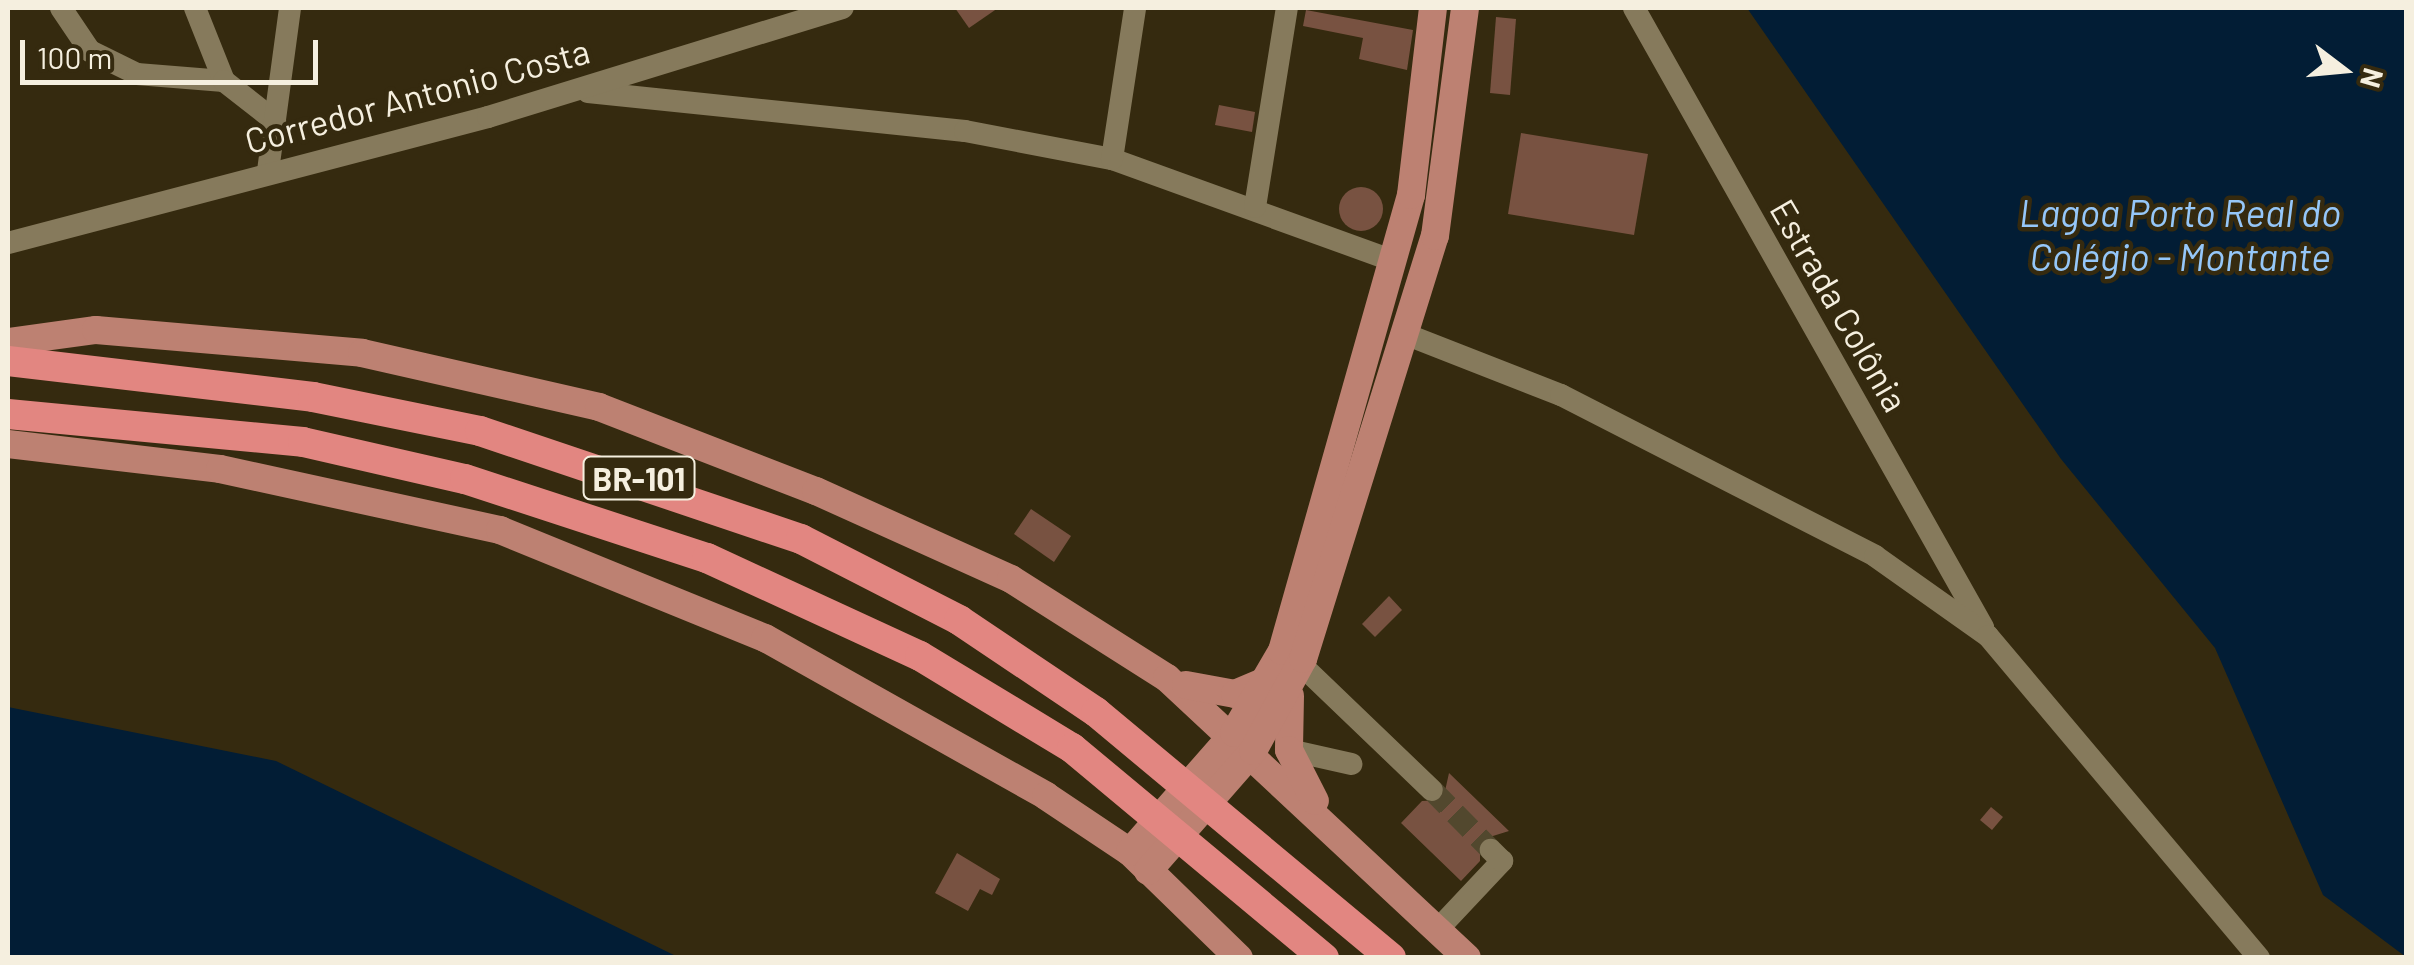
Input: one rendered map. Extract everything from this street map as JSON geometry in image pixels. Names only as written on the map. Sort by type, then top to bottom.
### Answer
[{"type":"highway","name":"BR-101","points":[[8,361],[313,397],[627,474],[725,507],[904,590],[1096,712],[1388,954]]},
{"type":"highway","points":[[8,414],[139,422],[321,446],[621,524],[880,635],[1072,748],[1324,958]]},
{"type":"main road","points":[[1292,655],[1394,261],[1425,106],[1433,8]]},
{"type":"main road","points":[[1139,862],[1243,742],[1280,683],[1292,655],[1405,334],[1444,188],[1466,8]]},
{"type":"main road","name":"BR-101","points":[[8,342],[96,330],[292,341],[599,408],[1011,578],[1167,678],[1243,742],[1440,927],[1467,958]]},
{"type":"main road","points":[[8,444],[220,469],[500,530],[861,684],[1139,862],[1239,958]]},
{"type":"main road","points":[[1167,678],[1217,695],[1280,683]]},
{"type":"main road","points":[[1280,683],[1289,750],[1322,816]]},
{"type":"street","points":[[61,8],[90,51],[137,74],[224,81]]},
{"type":"street","points":[[196,8],[224,81],[275,121]]},
{"type":"street","points":[[268,171],[290,8]]},
{"type":"street","name":"Corredor Antonio Costa","points":[[8,243],[575,91],[842,8]]},
{"type":"street","points":[[1112,159],[1135,8]]},
{"type":"street","points":[[1255,207],[1287,8]]},
{"type":"street","name":"Estrada Colônia","points":[[1634,8],[1988,636]]},
{"type":"street","points":[[575,91],[966,131],[1112,159],[1255,207],[1394,261]]},
{"type":"street","points":[[1405,334],[1560,395],[1875,556],[1988,636],[2260,958]]},
{"type":"street","points":[[1292,655],[1432,790]]},
{"type":"street","points":[[1289,750],[1351,764]]},
{"type":"street","points":[[1440,927],[1502,861],[1491,850]]},
{"type":"water","name":"Lagoa Porto Real do Colégio - Montante","points":[[1747,8],[2406,8],[2406,957],[2323,895],[2215,648],[2061,459]]},
{"type":"water","points":[[8,707],[276,761],[678,957],[8,957]]},
{"type":"building","points":[[955,8],[998,8],[969,28]]},
{"type":"building","points":[[1306,10],[1413,30],[1407,70],[1359,59],[1363,38],[1303,26]]},
{"type":"building","points":[[1496,17],[1516,19],[1510,95],[1490,93]]},
{"type":"building","points":[[1219,105],[1255,112],[1252,132],[1215,125]]},
{"type":"building","points":[[1521,133],[1648,154],[1634,235],[1508,214]]},
{"type":"building","points":[[1361,187],[1377,193],[1383,209],[1377,225],[1361,231],[1345,225],[1339,209],[1345,193]]},
{"type":"building","points":[[1031,509],[1071,536],[1054,562],[1014,534]]},
{"type":"building","points":[[1389,596],[1402,610],[1375,637],[1362,624]]},
{"type":"building","points":[[1449,773],[1509,831],[1480,840],[1480,861],[1461,881],[1401,823],[1422,801],[1443,800]]},
{"type":"building","points":[[1991,807],[2003,817],[1992,830],[1980,820]]},
{"type":"building","points":[[957,853],[1000,879],[992,895],[980,889],[968,911],[935,893]]},
{"type":"tunnel","points":[[1432,790],[1491,850]]}]
